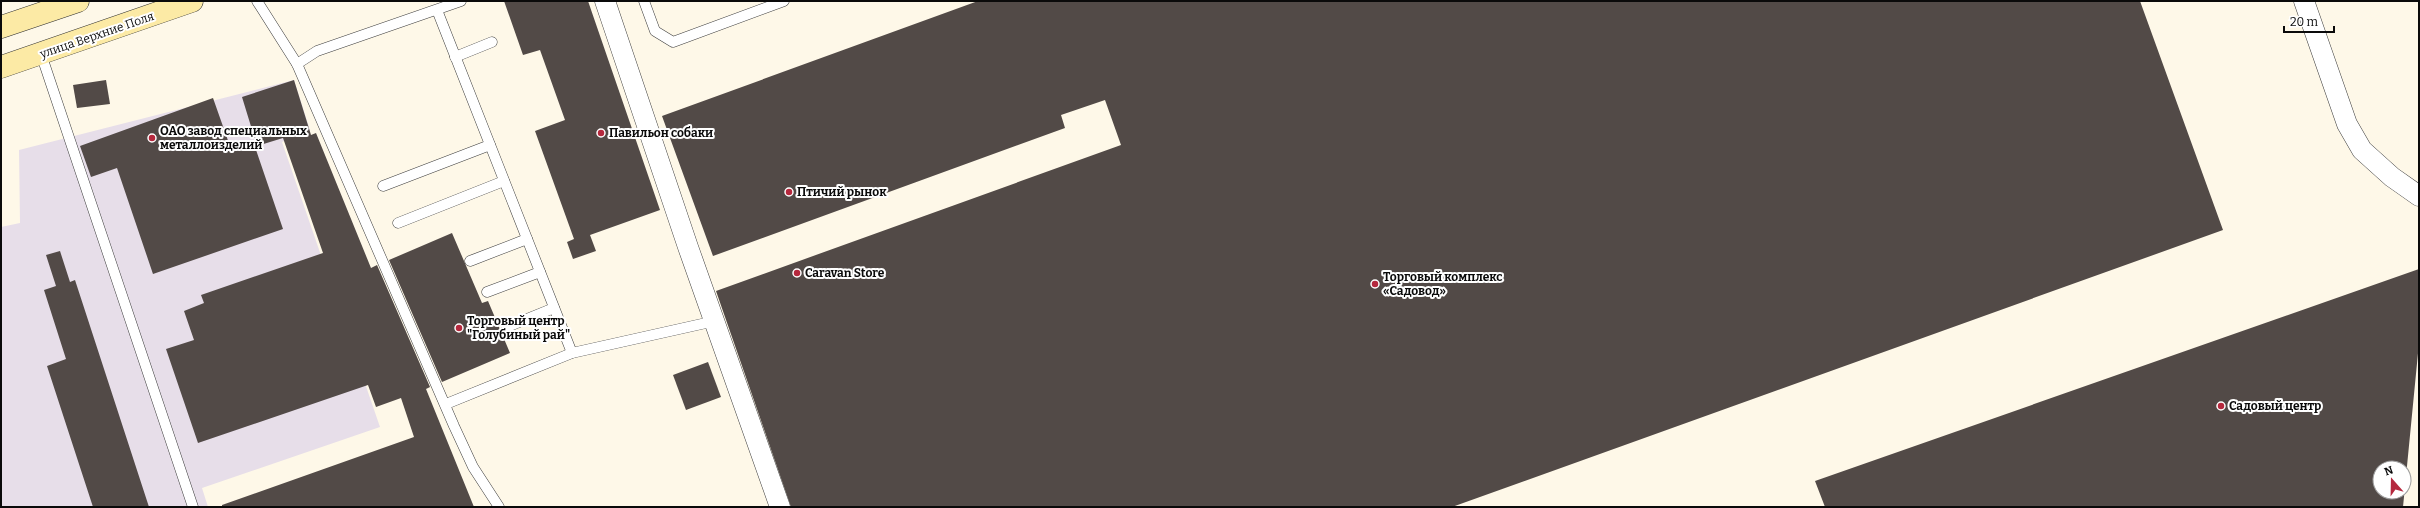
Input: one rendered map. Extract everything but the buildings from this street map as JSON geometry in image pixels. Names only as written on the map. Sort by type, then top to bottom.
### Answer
[{"type":"main road","points":[[1,27],[78,1]]},
{"type":"main road","name":"улица Верхние Поля","points":[[1,67],[192,1]]},
{"type":"street","points":[[605,1],[714,321],[780,507]]},
{"type":"street","points":[[2304,1],[2348,124],[2362,150],[2392,177],[2419,196]]},
{"type":"lane","points":[[257,1],[298,64],[473,467],[499,507]]},
{"type":"lane","points":[[298,64],[317,51],[461,1]]},
{"type":"lane","points":[[644,1],[655,31],[673,42],[784,1]]},
{"type":"lane","points":[[437,10],[572,353]]},
{"type":"lane","points":[[455,57],[492,42]]},
{"type":"lane","points":[[40,54],[192,507]]},
{"type":"lane","points":[[383,186],[490,145]]},
{"type":"lane","points":[[398,224],[504,181]]},
{"type":"lane","points":[[470,261],[527,239]]},
{"type":"lane","points":[[487,292],[540,272]]},
{"type":"lane","points":[[508,327],[554,308]]},
{"type":"lane","points":[[446,404],[572,353],[714,321]]},
{"type":"shaded area","points":[[294,80],[310,130],[282,142],[380,427],[202,488],[208,507],[1,507],[1,227],[20,223],[19,150]]},
{"type":"place","name":"Павильон собаки","points":[[601,133]]},
{"type":"place","name":"ОАО завод специальных металлоизделий","points":[[152,138]]},
{"type":"place","name":"Птичий рынок","points":[[789,192]]},
{"type":"place","name":"Caravan Store","points":[[797,273]]},
{"type":"place","name":"Торговый комплекс «Садовод»","points":[[1375,284]]},
{"type":"place","name":"Торговый центр \"Голубиный рай\"","points":[[459,328]]},
{"type":"place","name":"Садовый центр","points":[[2221,406]]}]
